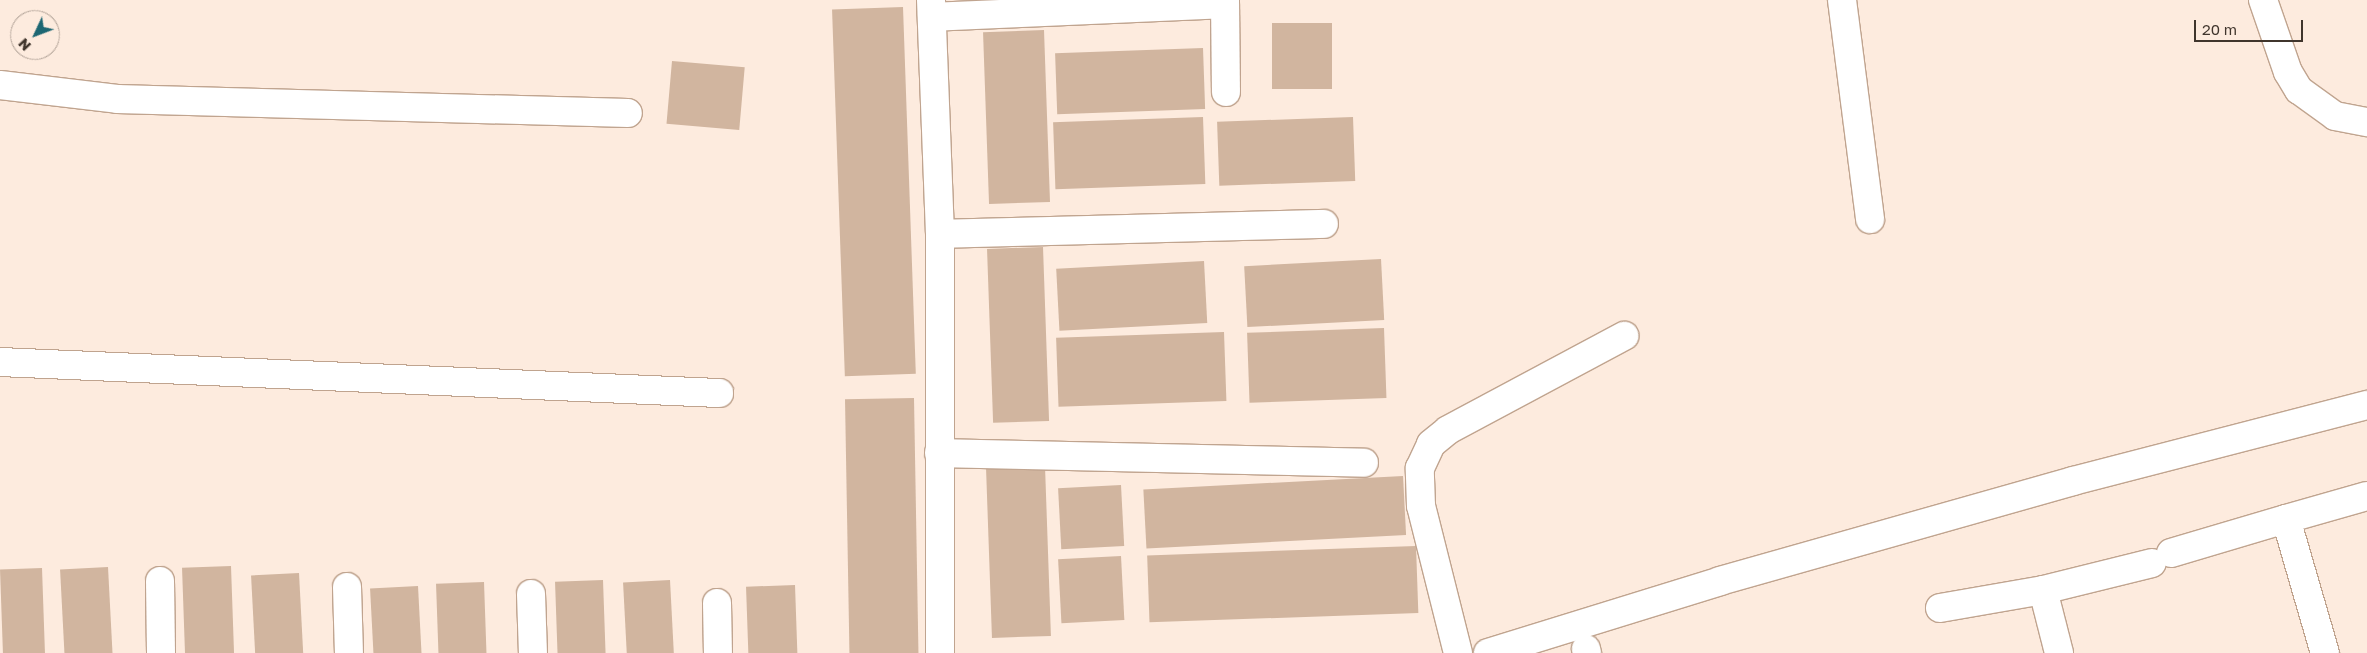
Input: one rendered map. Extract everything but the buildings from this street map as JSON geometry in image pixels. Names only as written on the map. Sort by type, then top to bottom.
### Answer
[{"type":"street","points":[[1842,0],[1870,219]]},
{"type":"street","points":[[2263,0],[2288,72],[2299,90],[2335,116],[2367,122]]},
{"type":"street","points":[[940,653],[940,234],[932,9],[1225,2],[1226,92]]},
{"type":"street","points":[[0,84],[117,99],[628,113]]},
{"type":"street","points":[[940,234],[1324,224]]},
{"type":"street","points":[[1458,653],[1421,506],[1420,468],[1431,444],[1448,430],[1624,336]]},
{"type":"street","points":[[0,362],[719,393]]},
{"type":"street","points":[[1488,653],[1720,581],[2054,486],[2367,406]]},
{"type":"street","points":[[940,453],[1364,463]]},
{"type":"street","points":[[1940,608],[2043,590],[2162,558],[2367,496]]},
{"type":"street","points":[[2286,519],[2325,653]]},
{"type":"street","points":[[160,581],[161,653]]},
{"type":"street","points":[[347,587],[349,653]]},
{"type":"street","points":[[2043,590],[2059,653]]},
{"type":"street","points":[[531,594],[533,653]]},
{"type":"street","points":[[718,603],[718,653]]}]
